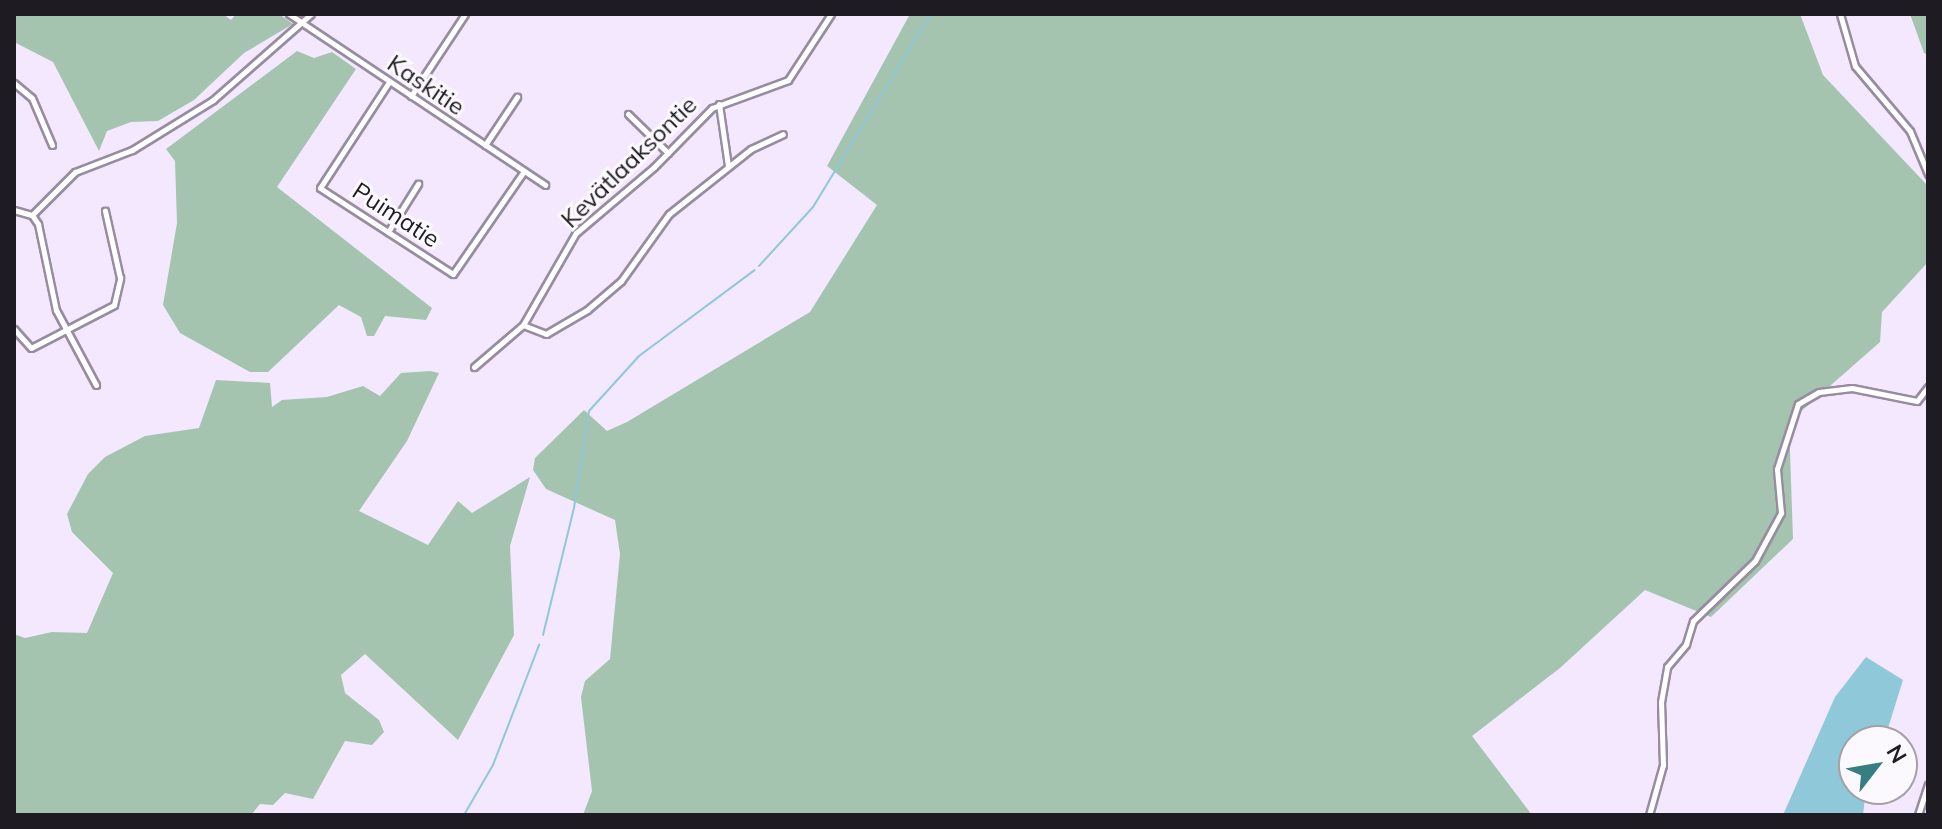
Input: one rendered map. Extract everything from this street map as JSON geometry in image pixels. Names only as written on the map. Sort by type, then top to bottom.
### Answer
[{"type":"street","name":"Kaskitie","points":[[289,14],[545,185]]},
{"type":"street","points":[[32,215],[75,172],[132,150],[213,100],[311,14]]},
{"type":"street","points":[[411,96],[465,14]]},
{"type":"street","name":"Kevätlaaksontie","points":[[474,367],[523,325],[576,233],[719,104],[788,80],[831,14]]},
{"type":"street","points":[[1840,14],[1855,66],[1910,131],[1928,174]]},
{"type":"street","name":"Puimatie","points":[[389,82],[320,188],[453,274],[524,171]]},
{"type":"street","points":[[14,83],[32,98],[52,145]]},
{"type":"street","points":[[485,145],[517,97]]},
{"type":"street","points":[[719,104],[728,166]]},
{"type":"street","points":[[628,114],[668,153]]},
{"type":"street","points":[[523,325],[546,334],[587,310],[621,281],[661,222],[728,166],[783,134]]},
{"type":"street","points":[[388,232],[418,184]]},
{"type":"street","points":[[14,210],[32,215]]},
{"type":"street","points":[[14,329],[31,348],[114,305],[121,291],[105,211]]},
{"type":"street","points":[[32,215],[65,330],[96,385]]},
{"type":"street","points":[[1649,815],[1663,765],[1661,702],[1667,667],[1686,644],[1693,621],[1755,561],[1765,534],[1781,513],[1777,469],[1798,404],[1819,392],[1852,388],[1917,401],[1928,387]]},
{"type":"street","points":[[1918,815],[1928,785]]},
{"type":"green space","points":[[14,14],[223,14],[231,20],[236,14],[279,14],[293,24],[244,53],[194,100],[158,121],[131,122],[107,131],[99,151],[53,62],[14,42]]},
{"type":"green space","points":[[910,14],[1800,14],[1823,75],[1928,186],[1928,262],[1882,312],[1880,342],[1789,422],[1793,539],[1711,617],[1645,590],[1560,668],[1472,736],[1532,815],[583,815],[592,791],[581,697],[585,681],[610,659],[620,554],[615,520],[546,489],[533,470],[535,458],[584,410],[607,431],[810,312],[877,205],[827,166]]},
{"type":"green space","points":[[1910,14],[1928,14],[1928,55],[1924,53]]},
{"type":"green space","points":[[297,51],[314,58],[332,52],[356,69],[277,187],[432,308],[426,320],[385,316],[374,336],[367,336],[361,317],[339,305],[268,372],[250,372],[180,333],[163,305],[177,223],[175,161],[166,149]]},
{"type":"green space","points":[[401,373],[439,373],[407,441],[359,511],[428,545],[458,501],[472,513],[530,477],[510,546],[514,635],[458,740],[365,654],[341,675],[345,693],[379,720],[384,732],[372,745],[345,741],[313,799],[285,793],[273,805],[260,804],[251,815],[14,815],[14,634],[25,638],[52,632],[87,633],[113,573],[72,532],[67,514],[88,474],[105,457],[145,436],[199,428],[216,380],[270,383],[272,407],[282,400],[327,397],[363,386],[380,396]]},
{"type":"water","points":[[1866,657],[1903,680],[1889,725],[1838,725],[1838,805],[1864,805],[1863,815],[1783,815],[1835,697]]},
{"type":"waterway","points":[[759,266],[813,207],[931,14]]},
{"type":"waterway","points":[[543,635],[574,508],[589,411],[639,356],[755,270]]},
{"type":"waterway","points":[[464,815],[493,765],[539,645]]}]
